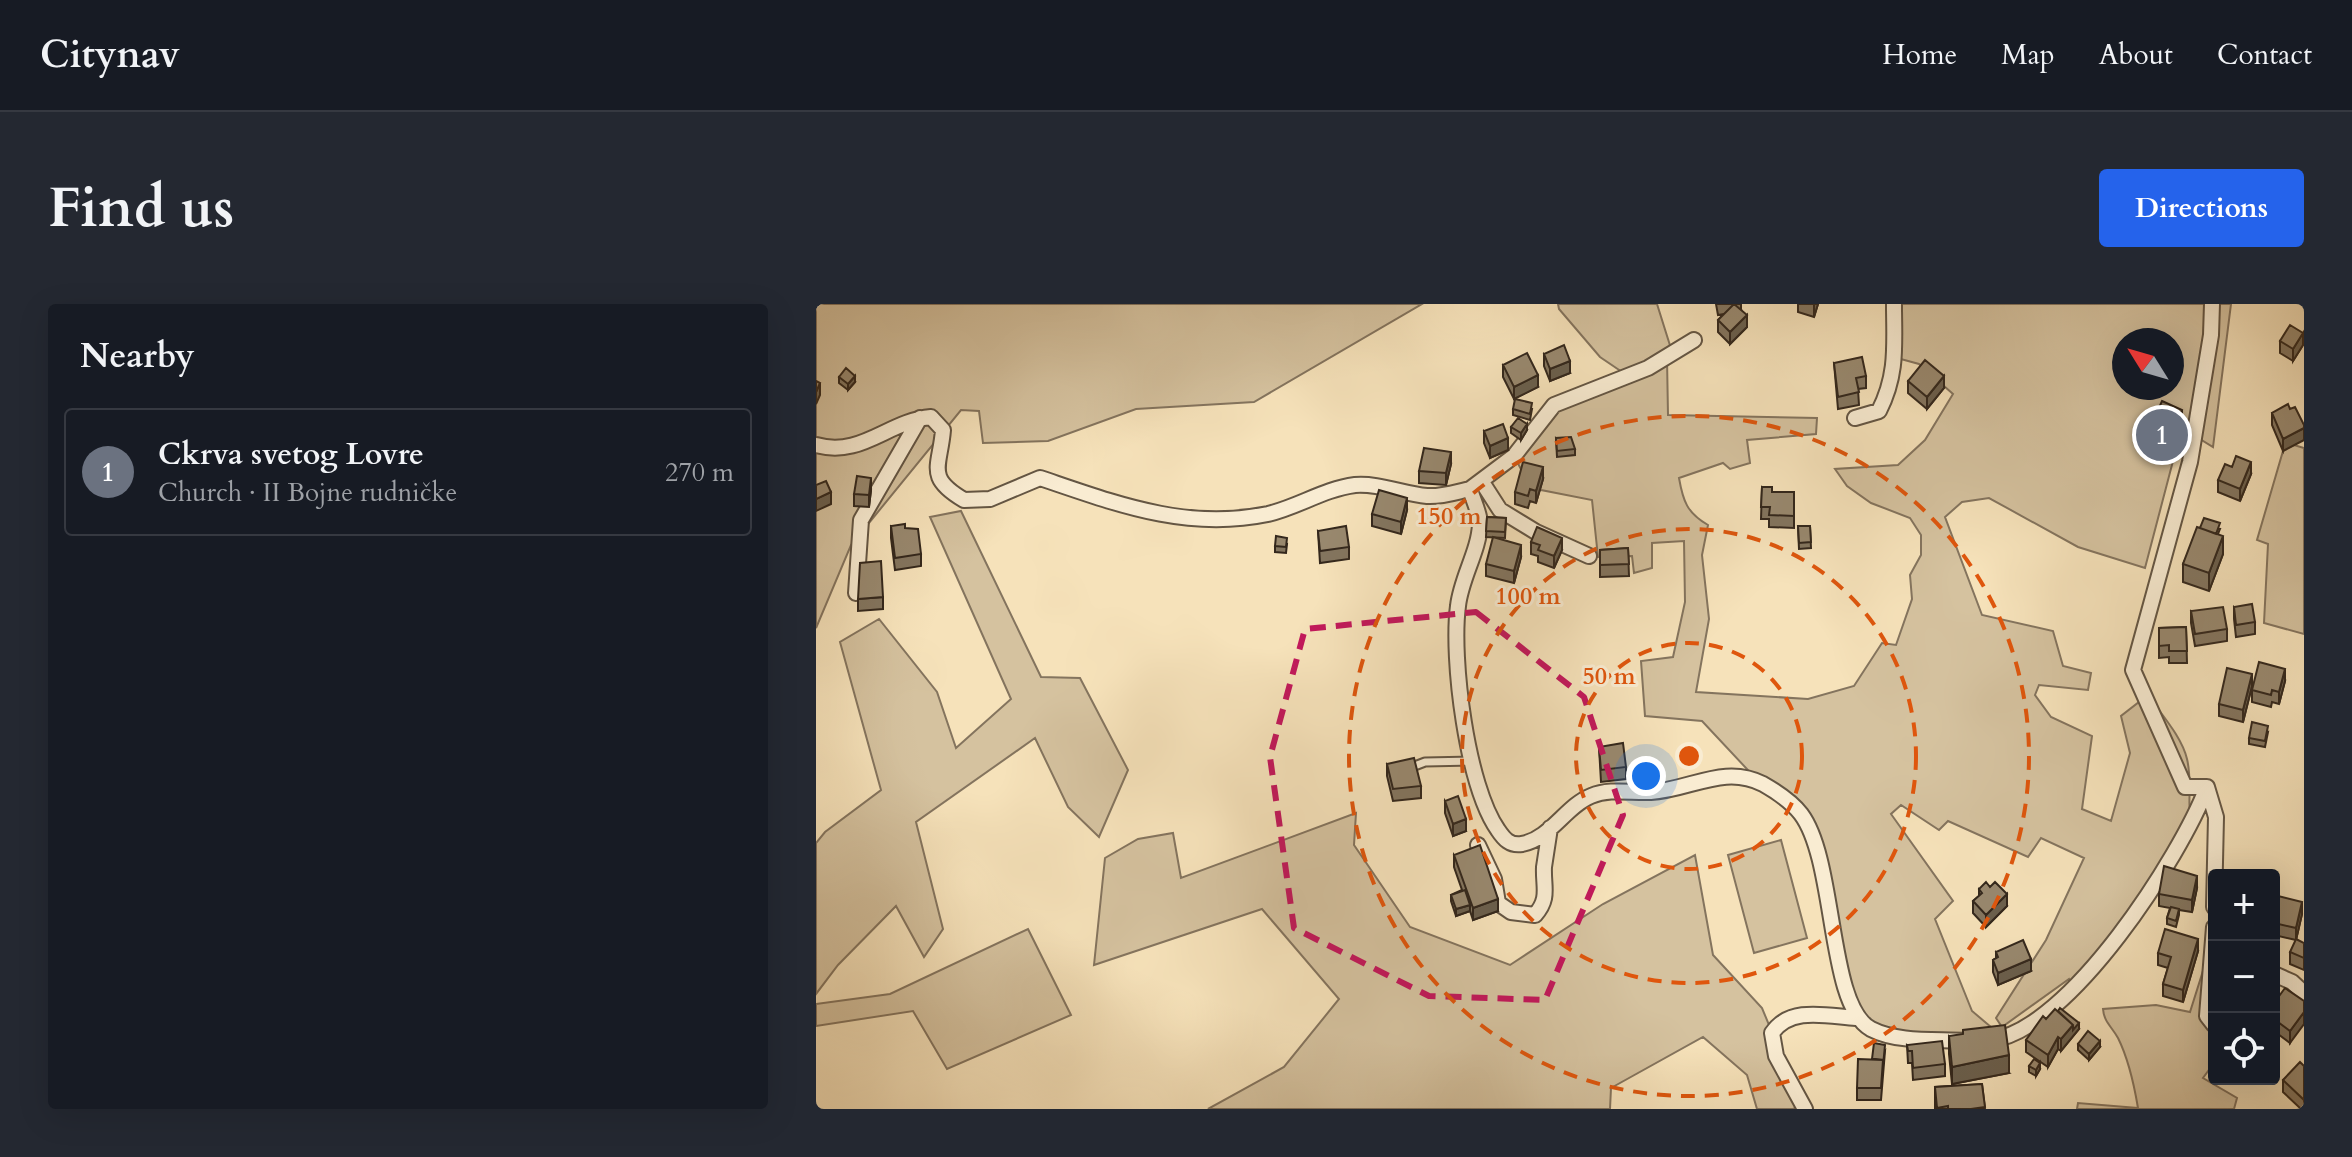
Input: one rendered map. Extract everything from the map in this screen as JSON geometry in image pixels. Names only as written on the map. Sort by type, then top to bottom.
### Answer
[{"type":"street","points":[[1855,418],[1879,411],[1890,390],[1897,358],[1894,304]]},
{"type":"street","points":[[2207,787],[2185,787],[2133,670],[2190,462],[2211,335],[2212,304]]},
{"type":"street","points":[[816,445],[837,450],[850,449],[904,421],[931,417],[943,430],[935,468],[948,490],[964,500],[990,499],[1040,478],[1112,504],[1168,518],[1217,521],[1276,512],[1336,487],[1363,484],[1430,496],[1476,486],[1514,456],[1554,405],[1648,368],[1694,340]]},
{"type":"street","points":[[856,593],[861,520],[920,418]]},
{"type":"street","points":[[1476,486],[1480,522],[1458,604],[1455,654],[1473,761],[1486,803],[1504,839],[1511,844],[1523,844],[1550,828],[1589,796],[1612,791],[1653,792],[1716,776],[1760,783],[1795,807],[1809,831],[1832,911],[1847,994],[1856,1018],[1869,1028],[1894,1036],[1973,1042],[2004,1038],[2050,1011],[2097,963],[2142,900],[2193,823],[2207,787]]},
{"type":"street","points":[[1476,486],[1500,510],[1536,532],[1589,556]]},
{"type":"street","points":[[2207,787],[2216,817],[2215,869]]},
{"type":"street","points":[[1478,845],[1494,879],[1498,903],[1511,912],[1535,915],[1542,908],[1547,888],[1544,871],[1550,828]]},
{"type":"street","points":[[2208,1017],[2213,941]]},
{"type":"street","points":[[2280,977],[2304,993]]},
{"type":"street","points":[[1805,1109],[1776,1056],[1772,1033],[1780,1021],[1794,1016],[1856,1018]]},
{"type":"lane","points":[[1412,767],[1425,762],[1473,761]]},
{"type":"highlighted area","points":[[1476,612],[1584,697],[1623,815],[1545,1000],[1429,996],[1294,928],[1270,757],[1305,629]]},
{"type":"shaded area","points":[[816,304],[1422,304],[1254,402],[1136,409],[1048,441],[983,443],[979,411],[961,410],[851,545],[816,628]]},
{"type":"shaded area","points":[[1558,304],[1657,304],[1673,355],[1667,358],[1668,415],[1817,418],[1816,434],[1747,440],[1750,463],[1730,469],[1723,463],[1679,478],[1687,506],[1708,525],[1702,555],[1709,619],[1696,692],[1808,699],[1854,686],[1882,643],[1896,645],[1912,599],[1910,575],[1921,555],[1921,535],[1910,518],[1871,503],[1847,486],[1835,469],[1898,465],[1925,440],[1953,394],[1919,364],[1897,358],[1894,304],[2231,304],[2213,447],[2195,436],[2173,461],[2145,568],[2078,547],[1989,498],[1962,502],[1945,517],[1982,615],[2053,631],[2063,666],[2091,673],[2088,690],[2039,685],[2035,695],[2051,717],[2092,736],[2082,809],[2111,821],[2130,753],[2121,716],[2148,695],[2176,734],[2187,759],[2192,834],[2075,990],[2069,979],[2002,1027],[1996,1018],[2046,940],[2084,858],[2041,838],[2028,857],[1948,821],[1939,830],[1901,805],[1891,814],[1953,901],[1935,919],[1972,1011],[2004,1038],[1904,1041],[1859,1020],[1803,816],[1760,783],[1702,721],[1645,716],[1641,661],[1673,657],[1685,602],[1684,541],[1652,543],[1652,568],[1634,573],[1632,556],[1598,557],[1592,500],[1531,488],[1514,456],[1544,414],[1628,376],[1600,357]]},
{"type":"shaded area","points":[[2294,445],[2304,448],[2304,634],[2264,623],[2268,544],[2257,540],[2283,451]]},
{"type":"shaded area","points":[[961,511],[1041,677],[1080,678],[1128,770],[1099,837],[1068,807],[1035,738],[916,822],[943,929],[924,957],[896,906],[838,965],[816,994],[816,843],[825,832],[881,790],[840,642],[879,619],[937,692],[956,748],[1011,699],[930,517]]},
{"type":"shaded area","points":[[1356,813],[1354,845],[1410,927],[1510,965],[1603,904],[1695,855],[1713,955],[1762,1008],[1802,1105],[1793,1109],[1757,1109],[1747,1075],[1703,1037],[1611,1088],[1610,1109],[1208,1109],[1284,1067],[1339,999],[1262,909],[1094,965],[1105,858],[1138,839],[1173,833],[1181,878]]},
{"type":"shaded area","points":[[1781,840],[1807,938],[1754,953],[1728,855]]},
{"type":"shaded area","points":[[1028,929],[1071,1015],[947,1069],[913,1011],[816,1026],[816,1004],[890,994]]},
{"type":"shaded area","points":[[2208,955],[2208,1071],[2203,1078],[2208,1085],[2215,1085],[2237,1098],[2234,1109],[2077,1109],[2078,1103],[2138,1108],[2125,1055],[2103,1009],[2156,1005],[2190,1012]]},
{"type":"building","points":[[1734,304],[1747,315],[1730,332],[1718,320]]},
{"type":"building","points":[[2290,325],[2303,333],[2293,349],[2280,341]]},
{"type":"building","points":[[1564,345],[1570,361],[1550,369],[1544,354]]},
{"type":"building","points":[[1527,353],[1538,375],[1514,387],[1503,365]]},
{"type":"building","points":[[1862,357],[1866,376],[1856,378],[1859,392],[1838,397],[1834,363]]},
{"type":"building","points":[[1925,360],[1944,376],[1927,397],[1908,381]]},
{"type":"building","points":[[846,368],[855,376],[848,384],[839,377]]},
{"type":"building","points":[[1515,399],[1532,403],[1530,414],[1513,409]]},
{"type":"building","points":[[2162,401],[2182,410],[2170,440],[2146,427],[2150,418],[2154,419]]},
{"type":"building","points":[[2288,404],[2290,409],[2295,407],[2304,428],[2283,439],[2272,413]]},
{"type":"building","points":[[1518,418],[1527,424],[1521,433],[1511,427]]},
{"type":"building","points":[[1503,424],[1508,438],[1490,446],[1484,431]]},
{"type":"building","points":[[1571,437],[1575,449],[1557,451],[1556,438]]},
{"type":"building","points":[[1424,448],[1451,452],[1446,473],[1419,471]]},
{"type":"building","points":[[2236,456],[2251,462],[2240,489],[2218,480],[2225,464],[2232,467]]},
{"type":"building","points":[[1523,462],[1543,467],[1536,491],[1530,489],[1528,496],[1515,492]]},
{"type":"building","points":[[857,476],[871,478],[869,495],[854,494]]},
{"type":"building","points":[[826,481],[831,492],[816,499],[816,485]]},
{"type":"building","points":[[1762,487],[1772,487],[1772,492],[1794,492],[1794,516],[1769,515],[1770,507],[1761,507]]},
{"type":"building","points":[[1379,490],[1407,498],[1401,522],[1372,514]]},
{"type":"building","points":[[1487,517],[1506,518],[1505,532],[1486,531]]},
{"type":"building","points":[[2204,518],[2220,523],[2216,534],[2200,528]]},
{"type":"building","points":[[905,524],[905,528],[918,529],[921,554],[895,558],[891,526]]},
{"type":"building","points":[[1346,526],[1349,547],[1320,551],[1318,531]]},
{"type":"building","points":[[1798,526],[1810,526],[1811,542],[1799,543]]},
{"type":"building","points":[[1537,527],[1562,538],[1554,556],[1538,550],[1540,545],[1531,542]]},
{"type":"building","points":[[2197,527],[2223,536],[2209,573],[2183,564]]},
{"type":"building","points":[[1276,536],[1287,538],[1286,547],[1275,546]]},
{"type":"building","points":[[1493,537],[1521,545],[1514,571],[1486,564]]},
{"type":"building","points":[[1628,548],[1629,564],[1600,565],[1600,550]]},
{"type":"building","points":[[881,561],[883,597],[858,599],[860,563]]},
{"type":"building","points":[[2252,604],[2255,622],[2236,625],[2234,607]]},
{"type":"building","points":[[2223,607],[2227,629],[2195,634],[2191,611]]},
{"type":"building","points":[[2186,627],[2187,651],[2169,651],[2169,645],[2159,646],[2159,628]]},
{"type":"building","points":[[2259,662],[2285,669],[2279,692],[2272,690],[2271,695],[2252,690]]},
{"type":"building","points":[[2227,668],[2252,674],[2243,710],[2219,704]]},
{"type":"building","points":[[2252,722],[2268,726],[2265,741],[2249,738]]},
{"type":"building","points":[[1623,743],[1626,767],[1601,770],[1599,747]]},
{"type":"building","points":[[1414,758],[1421,786],[1393,789],[1387,764]]},
{"type":"building","points":[[1458,796],[1466,819],[1453,824],[1445,801]]},
{"type":"building","points":[[1480,845],[1498,899],[1473,908],[1454,855]]},
{"type":"building","points":[[2164,866],[2197,876],[2192,900],[2159,894]]},
{"type":"building","points":[[1986,882],[1990,887],[1995,882],[2007,894],[1986,915],[1973,901],[1982,893],[1979,889]]},
{"type":"building","points":[[1465,890],[1470,905],[1456,909],[1451,895]]},
{"type":"building","points":[[2280,896],[2302,902],[2296,928],[2280,924]]},
{"type":"building","points":[[2171,907],[2179,909],[2176,921],[2167,918]]},
{"type":"building","points":[[2165,929],[2198,939],[2183,990],[2163,984],[2171,957],[2158,953]]},
{"type":"building","points":[[2296,939],[2304,943],[2304,958],[2290,952]]},
{"type":"building","points":[[2023,940],[2031,959],[1998,973],[1993,960],[1998,957],[1996,952]]},
{"type":"building","points":[[2285,988],[2304,1001],[2304,1012],[2290,1031],[2280,1024],[2280,995]]},
{"type":"building","points":[[2060,1008],[2079,1023],[2073,1030],[2073,1025],[2058,1011]]},
{"type":"building","points":[[2055,1009],[2073,1025],[2061,1039],[2058,1037],[2048,1055],[2026,1040],[2043,1016],[2046,1019]]},
{"type":"building","points":[[2005,1025],[2009,1055],[1952,1067],[1949,1036],[1963,1034],[1963,1030]]},
{"type":"building","points":[[2088,1031],[2100,1041],[2089,1054],[2078,1044]]},
{"type":"building","points":[[1942,1041],[1945,1064],[1913,1068],[1912,1051],[1908,1051],[1907,1045]]},
{"type":"building","points":[[1874,1043],[1885,1045],[1883,1066],[1883,1060],[1872,1059]]},
{"type":"building","points":[[1858,1059],[1883,1060],[1881,1088],[1857,1088]]},
{"type":"building","points":[[2034,1059],[2040,1063],[2036,1070],[2029,1066]]},
{"type":"building","points":[[2300,1062],[2304,1066],[2304,1100],[2283,1080]]},
{"type":"building","points":[[1982,1084],[1985,1107],[1937,1108],[1935,1087]]},
{"type":"place","name":"Ckrva svetog Lovre","points":[[2162,435]]}]
